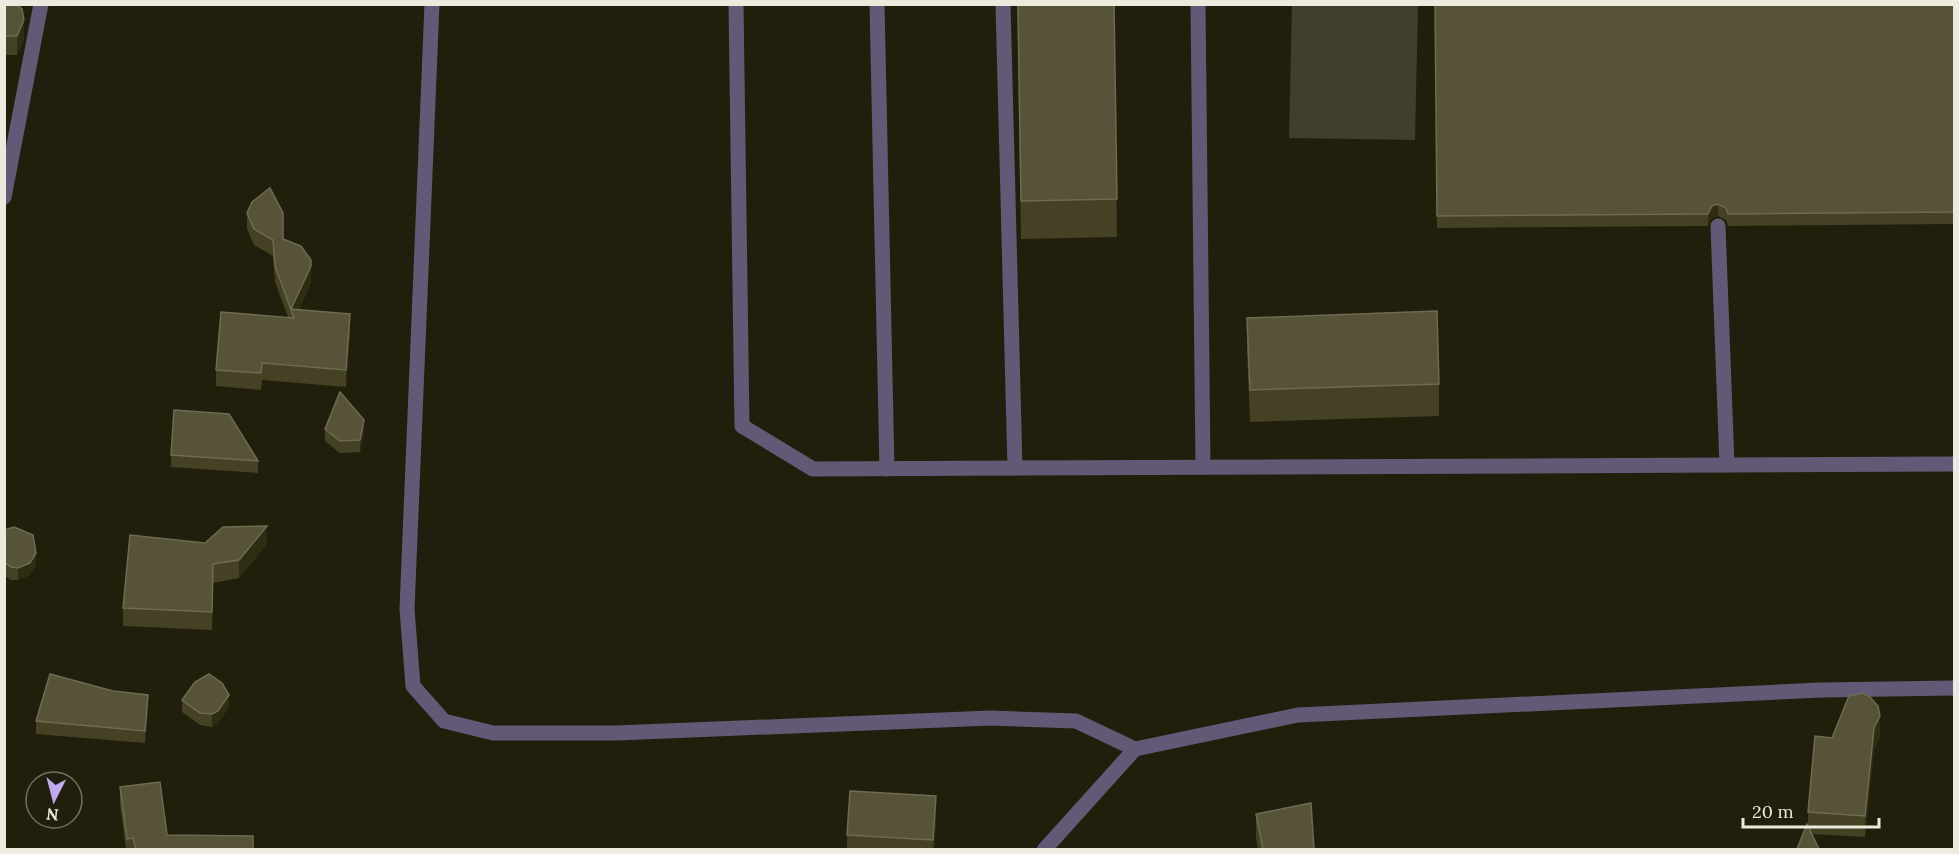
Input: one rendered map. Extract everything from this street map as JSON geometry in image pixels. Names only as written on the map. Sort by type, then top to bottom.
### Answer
[{"type":"street","points":[[4,196],[41,4]]},
{"type":"street","points":[[432,4],[407,609],[413,686],[444,721],[493,733],[617,733],[991,718],[1076,721],[1136,748],[1298,716],[1821,690],[1954,688]]},
{"type":"street","points":[[736,4],[742,426],[813,469],[1954,464]]},
{"type":"street","points":[[876,4],[887,469]]},
{"type":"street","points":[[1003,4],[1015,468]]},
{"type":"street","points":[[1198,4],[1203,467]]},
{"type":"street","points":[[1719,226],[1727,465]]},
{"type":"street","points":[[1044,849],[1136,748]]},
{"type":"shaded area","points":[[1292,5],[1418,5],[1415,140],[1289,138]]},
{"type":"building","points":[[4,4],[16,4],[22,9],[24,20],[17,36],[4,36]]},
{"type":"building","points":[[1018,4],[1114,4],[1117,199],[1021,201]]},
{"type":"building","points":[[1435,4],[1954,4],[1954,212],[1728,214],[1726,208],[1718,204],[1712,206],[1708,214],[1437,216]]},
{"type":"building","points":[[270,188],[283,213],[283,239],[301,246],[311,260],[311,266],[291,309],[350,314],[346,370],[262,363],[261,373],[216,370],[221,312],[294,318],[275,266],[273,240],[254,229],[247,213],[252,202]]},
{"type":"building","points":[[1437,311],[1439,384],[1250,390],[1247,318]]},
{"type":"building","points":[[340,392],[364,420],[360,440],[340,441],[325,429]]},
{"type":"building","points":[[174,410],[229,414],[258,461],[171,455]]},
{"type":"building","points":[[267,526],[239,560],[213,564],[212,612],[123,608],[130,535],[205,543],[223,527]]},
{"type":"building","points":[[14,527],[33,535],[36,553],[30,563],[18,568],[11,567],[4,562],[4,530]]},
{"type":"building","points":[[50,674],[113,691],[148,695],[145,731],[36,721]]},
{"type":"building","points":[[209,674],[222,683],[229,695],[218,711],[212,714],[200,713],[182,700],[195,682]]},
{"type":"building","points":[[1863,693],[1878,706],[1880,716],[1874,728],[1865,816],[1808,812],[1815,736],[1832,738],[1849,696]]},
{"type":"building","points":[[160,782],[167,835],[253,836],[253,849],[136,849],[133,838],[127,839],[120,787]]},
{"type":"building","points":[[850,791],[936,796],[933,840],[847,835]]},
{"type":"building","points":[[1311,803],[1314,849],[1263,849],[1256,814]]},
{"type":"building","points":[[1807,824],[1819,849],[1797,849]]}]
